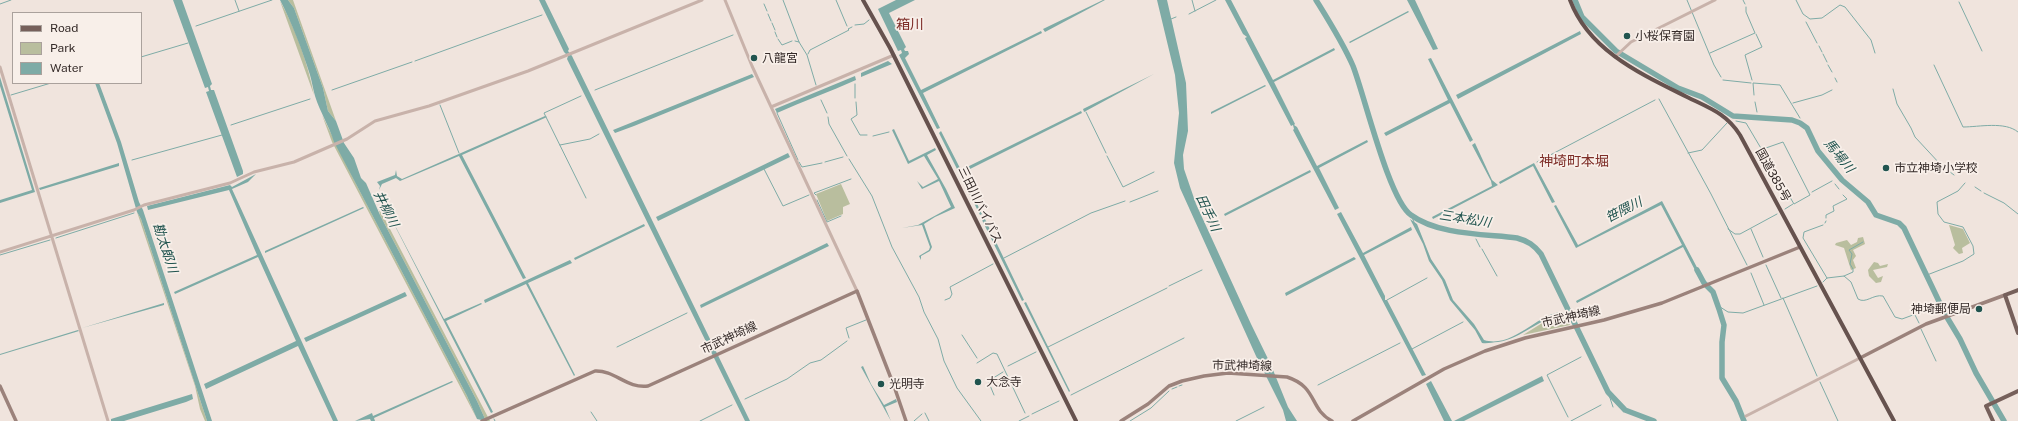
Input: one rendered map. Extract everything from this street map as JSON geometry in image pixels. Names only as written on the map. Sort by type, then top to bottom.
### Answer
[{"type":"highway","name":"三田川バイパス","points":[[863,0],[894,55],[1076,421]]},
{"type":"highway","name":"国道385号","points":[[1570,0],[1578,19],[1588,32],[1615,56],[1647,77],[1728,118],[1740,135],[1894,421]]},
{"type":"main road","name":"市武神埼線","points":[[1353,421],[1427,378],[1479,354],[1525,338],[1572,328],[1662,304],[1800,247]]},
{"type":"main road","points":[[1860,358],[1916,328],[1950,314],[2018,290]]},
{"type":"main road","name":"市武神埼線","points":[[482,421],[595,371],[608,372],[632,386],[642,387],[655,384],[857,291]]},
{"type":"main road","points":[[857,291],[906,421]]},
{"type":"main road","points":[[2005,295],[2018,333]]},
{"type":"main road","name":"市武神埼線","points":[[1121,421],[1143,408],[1169,386],[1182,381],[1216,374],[1287,377],[1296,380],[1304,385],[1321,413],[1332,421]]},
{"type":"main road","points":[[0,386],[16,421]]},
{"type":"main road","points":[[1993,421],[1986,406],[2018,391]]},
{"type":"street","points":[[0,252],[134,210],[143,205],[230,183],[254,172],[294,162],[347,139],[376,121],[429,106],[528,71],[702,0]]},
{"type":"street","points":[[725,0],[738,35],[857,291]]},
{"type":"street","points":[[1615,56],[1623,48],[1641,37],[1715,0]]},
{"type":"street","points":[[771,107],[894,55]]},
{"type":"street","points":[[0,67],[108,421]]},
{"type":"street","points":[[1746,416],[1860,358]]},
{"type":"green space","points":[[288,0],[293,0],[336,121],[328,111],[323,88],[294,8]]},
{"type":"green space","points":[[280,1],[301,47],[314,95]]},
{"type":"green space","points":[[322,115],[354,180],[467,396],[477,419],[332,142]]},
{"type":"green space","points":[[841,184],[850,204],[843,207],[843,214],[827,221],[816,194]]},
{"type":"green space","points":[[378,206],[490,421],[486,421],[380,215]]},
{"type":"green space","points":[[137,212],[141,219],[207,421],[205,421],[200,409],[195,386]]},
{"type":"green space","points":[[1949,225],[1963,229],[1970,243],[1962,248],[1963,253],[1959,254],[1953,248],[1955,245]]},
{"type":"green space","points":[[1863,237],[1865,244],[1853,250],[1856,256],[1853,260],[1856,268],[1851,270],[1844,248],[1835,245],[1836,243],[1847,240],[1851,245],[1857,242],[1858,238]]},
{"type":"green space","points":[[1874,262],[1878,263],[1880,266],[1888,264],[1887,267],[1873,270],[1878,278],[1883,276],[1881,282],[1876,283],[1869,276],[1868,270]]},
{"type":"green space","points":[[1555,315],[1565,315],[1570,325],[1523,335]]},
{"type":"water","points":[[173,0],[182,0],[212,84],[210,86],[211,90],[214,90],[243,171],[243,174],[237,177],[206,92],[209,91],[208,87],[205,88]]},
{"type":"water","points":[[280,0],[288,0],[294,8],[323,88],[328,111],[336,121],[344,143],[354,158],[361,178],[366,183],[380,215],[486,421],[477,419],[467,396],[334,142],[317,102],[300,46]]},
{"type":"water","points":[[539,0],[545,0],[569,49],[568,51],[572,56],[750,421],[745,421],[567,59],[568,56],[564,52]]},
{"type":"water","points":[[896,0],[915,0],[889,13],[906,47],[904,49],[905,51],[908,51],[909,54],[905,58],[921,90],[1041,31],[1042,33],[923,93],[940,128],[937,129],[899,55],[902,53],[901,50],[898,51],[878,9]]},
{"type":"water","points":[[1105,0],[1045,32],[1043,29]]},
{"type":"water","points":[[1157,0],[1167,0],[1186,83],[1188,131],[1183,155],[1184,169],[1196,204],[1271,365],[1288,407],[1297,421],[1286,421],[1283,410],[1256,356],[1180,188],[1174,163],[1179,113],[1175,75]]},
{"type":"water","points":[[1225,0],[1231,0],[1273,80],[1334,48],[1335,50],[1274,82],[1295,124],[1294,125],[1297,127],[1317,166],[1367,140],[1368,142],[1319,168],[1339,208],[1335,210],[1293,130],[1293,125],[1291,126],[1245,38],[1247,37],[1243,34]]},
{"type":"water","points":[[1407,0],[1415,0],[1438,49],[1433,50]]},
{"type":"water","points":[[1408,11],[1409,12],[1350,43],[1349,42]]},
{"type":"water","points":[[1580,31],[1581,34],[1458,99],[1456,95]]},
{"type":"water","points":[[1431,58],[1473,140],[1470,142],[1450,103],[1386,136],[1384,133],[1448,100],[1428,59]]},
{"type":"water","points":[[888,61],[892,64],[861,77],[861,73]]},
{"type":"water","points":[[752,74],[754,77],[634,126],[615,133],[613,130]]},
{"type":"water","points":[[1154,74],[1084,112],[1083,109]]},
{"type":"water","points":[[855,76],[856,80],[836,89],[777,113],[775,109]]},
{"type":"water","points":[[0,77],[35,192],[0,203],[0,200],[32,190],[0,86]]},
{"type":"water","points":[[95,84],[99,84],[121,142],[139,202],[143,210],[212,421],[207,421],[141,219],[137,212],[117,143]]},
{"type":"water","points":[[1265,85],[1266,86],[1211,114],[1211,112]]},
{"type":"water","points":[[1081,111],[1082,113],[962,173],[982,214],[980,215],[939,133],[941,131],[961,170]]},
{"type":"water","points":[[545,116],[547,117],[462,155],[526,278],[523,279],[459,156],[400,181],[396,178],[382,184],[379,190],[380,186],[377,182],[395,175],[396,170],[397,176],[402,179]]},
{"type":"water","points":[[894,129],[909,161],[935,148],[936,150],[927,155],[955,208],[924,224],[932,247],[930,251],[921,256],[921,260],[919,256],[929,250],[930,247],[922,225],[902,228],[918,225],[951,207],[939,181],[922,189],[917,181],[923,187],[938,179],[924,156],[908,164],[892,130]]},
{"type":"water","points":[[1475,143],[1492,180],[1498,185],[1433,219],[1432,217],[1492,186],[1491,181],[1472,145]]},
{"type":"water","points":[[788,153],[790,157],[658,221],[656,217]]},
{"type":"water","points":[[119,163],[119,166],[40,190],[39,188]]},
{"type":"water","points":[[1534,163],[1555,202],[1552,203],[1533,166],[1500,184],[1499,182]]},
{"type":"water","points":[[1310,170],[1311,172],[1225,216],[1224,214]]},
{"type":"water","points":[[256,174],[248,182],[232,189],[338,421],[333,421],[298,346],[206,389],[204,384],[296,341],[258,257],[175,294],[174,292],[257,255],[229,190],[148,210],[147,206],[230,185],[232,187]]},
{"type":"water","points":[[378,193],[444,319],[481,303],[482,304],[446,321],[493,412],[491,413]]},
{"type":"water","points":[[1662,201],[1701,275],[1698,276],[1683,247],[1577,303],[1576,301],[1682,245],[1661,205],[1576,248],[1554,206],[1556,205],[1578,245]]},
{"type":"water","points":[[363,207],[364,208],[265,253],[265,251]]},
{"type":"water","points":[[1341,212],[1363,253],[1411,227],[1412,230],[1364,255],[1385,296],[1385,300],[1387,300],[1426,375],[1422,376],[1337,214]]},
{"type":"water","points":[[984,217],[1024,300],[1022,301],[981,218]]},
{"type":"water","points":[[1410,219],[1417,224],[1431,259],[1445,280],[1453,300],[1474,324],[1484,340],[1495,341],[1505,339],[1516,335],[1544,318],[1563,312],[1564,314],[1547,319],[1507,340],[1482,343],[1475,330],[1450,300],[1442,280],[1429,261],[1423,244]]},
{"type":"water","points":[[644,224],[645,226],[575,260],[574,258]]},
{"type":"water","points":[[827,243],[829,246],[701,308],[700,305]]},
{"type":"water","points":[[1354,257],[1356,259],[1286,296],[1285,293]]},
{"type":"water","points":[[570,260],[572,263],[528,283],[575,375],[574,376],[526,284],[485,303],[484,300]]},
{"type":"water","points":[[405,292],[407,296],[306,342],[304,338]]},
{"type":"water","points":[[1026,302],[1070,391],[1069,392],[1024,303]]},
{"type":"water","points":[[164,303],[164,305],[82,328]]},
{"type":"water","points":[[78,330],[79,331],[0,355],[0,354]]},
{"type":"water","points":[[863,366],[871,384],[884,405],[896,399],[897,402],[885,407],[891,421],[861,367]]},
{"type":"water","points":[[1542,376],[1544,381],[1464,421],[1454,421]]},
{"type":"water","points":[[452,381],[453,382],[374,418],[375,421],[371,421],[370,419],[355,421],[372,413],[373,416]]},
{"type":"water","points":[[1431,381],[1452,421],[1444,421],[1426,384]]},
{"type":"water","points":[[192,394],[193,399],[186,402],[124,421],[111,421],[111,419]]},
{"type":"waterway","points":[[0,4],[11,0]]},
{"type":"waterway","points":[[235,0],[239,11]]},
{"type":"waterway","points":[[196,26],[272,0]]},
{"type":"waterway","points":[[783,0],[799,42],[807,55],[816,85]]},
{"type":"waterway","points":[[836,0],[847,26]]},
{"type":"waterway","points":[[1192,0],[1195,11]]},
{"type":"waterway","points":[[1189,14],[1216,0]]},
{"type":"waterway","name":"三本松川","points":[[1316,0],[1331,24],[1353,66],[1386,169],[1394,190],[1403,206],[1411,215],[1422,222],[1434,226],[1448,230],[1517,238],[1528,242],[1533,246],[1541,254],[1608,392],[1625,410],[1654,421]]},
{"type":"waterway","name":"馬場川","points":[[1575,0],[1582,17],[1616,51],[1678,88],[1702,97],[1733,116],[1792,120],[1807,128],[1818,151],[1842,180],[1868,202],[1876,215],[1899,223],[1904,228],[1945,314],[1960,339],[1976,373],[2004,421]]},
{"type":"waterway","points":[[1687,0],[1714,65],[1721,77]]},
{"type":"waterway","points":[[1743,0],[1745,4]]},
{"type":"waterway","points":[[1796,0],[1803,14],[1810,19],[1822,18],[1840,5],[1845,7],[1871,40],[1875,53]]},
{"type":"waterway","points":[[1959,2],[1982,51]]},
{"type":"waterway","points":[[764,4],[767,11]]},
{"type":"waterway","points":[[1710,53],[1755,33],[1746,12],[1746,7]]},
{"type":"waterway","points":[[768,14],[771,21]]},
{"type":"waterway","points":[[415,61],[542,15]]},
{"type":"waterway","points":[[1171,19],[1176,17]]},
{"type":"waterway","points":[[855,25],[864,24],[869,20]]},
{"type":"waterway","points":[[1806,22],[1817,43]]},
{"type":"waterway","points":[[772,23],[775,30]]},
{"type":"waterway","points":[[808,54],[810,50],[852,27]]},
{"type":"waterway","points":[[775,32],[777,37]]},
{"type":"waterway","points":[[1752,80],[1745,55],[1762,47],[1756,34]]},
{"type":"waterway","points":[[595,90],[733,35]]},
{"type":"waterway","points":[[778,39],[782,45],[792,41]]},
{"type":"waterway","points":[[795,41],[799,42]]},
{"type":"waterway","points":[[142,57],[188,43]]},
{"type":"waterway","points":[[1819,46],[1822,52]]},
{"type":"waterway","points":[[1823,54],[1827,62]]},
{"type":"waterway","points":[[332,90],[412,62]]},
{"type":"waterway","points":[[1828,65],[1832,72]]},
{"type":"waterway","points":[[1934,65],[1963,127],[1992,125],[2006,127],[2018,132]]},
{"type":"waterway","points":[[1835,78],[1837,82]]},
{"type":"waterway","points":[[1723,80],[1751,83]]},
{"type":"waterway","points":[[1754,95],[1753,83],[1780,85],[1800,118]]},
{"type":"waterway","points":[[11,95],[48,84]]},
{"type":"waterway","points":[[855,84],[855,98]]},
{"type":"waterway","points":[[1893,89],[1897,104],[1915,137],[1941,165],[1954,175]]},
{"type":"waterway","points":[[1793,103],[1822,95],[1832,90]]},
{"type":"waterway","points":[[581,96],[544,113],[586,198]]},
{"type":"waterway","points":[[231,125],[310,99]]},
{"type":"waterway","points":[[1659,99],[1711,194],[1747,265]]},
{"type":"waterway","points":[[821,100],[827,113]]},
{"type":"waterway","points":[[1537,162],[1655,100]]},
{"type":"waterway","points":[[856,102],[857,115],[851,119],[860,135],[867,135]]},
{"type":"waterway","points":[[1755,102],[1757,112]]},
{"type":"waterway","points":[[440,105],[459,153]]},
{"type":"waterway","points":[[1086,112],[1106,153]]},
{"type":"waterway","points":[[777,113],[798,160]]},
{"type":"waterway","points":[[828,117],[829,124],[847,156]]},
{"type":"waterway","points":[[1736,121],[1746,123],[1794,204],[1810,195],[1783,142],[1763,149]]},
{"type":"waterway","points":[[1688,153],[1702,150],[1727,123]]},
{"type":"waterway","points":[[873,136],[889,132]]},
{"type":"waterway","points":[[560,145],[590,139],[599,134]]},
{"type":"waterway","points":[[132,160],[222,135]]},
{"type":"waterway","points":[[1107,156],[1123,187],[1154,172]]},
{"type":"waterway","points":[[825,162],[843,157]]},
{"type":"waterway","points":[[849,159],[872,196],[892,247],[919,297],[924,312],[938,339],[944,361],[957,388],[981,421]]},
{"type":"waterway","points":[[799,162],[802,167],[822,163]]},
{"type":"waterway","points":[[764,169],[783,206],[809,195]]},
{"type":"waterway","points":[[816,195],[814,193],[851,179]]},
{"type":"waterway","points":[[1812,192],[1832,181]]},
{"type":"waterway","points":[[1927,275],[1963,261],[1974,254],[1973,246],[1963,227],[1944,222],[1938,214],[1937,202],[1958,191],[1965,183]]},
{"type":"waterway","points":[[1835,184],[1839,189]]},
{"type":"waterway","points":[[1975,187],[1981,191]]},
{"type":"waterway","points":[[1130,202],[1158,191]]},
{"type":"waterway","points":[[1984,193],[2004,203],[2018,214]]},
{"type":"waterway","points":[[1826,218],[1826,215],[1834,211],[1833,206],[1847,199],[1843,195]]},
{"type":"waterway","points":[[817,200],[827,222],[841,216]]},
{"type":"waterway","points":[[1004,258],[1091,213],[1125,201]]},
{"type":"waterway","points":[[1785,209],[1793,204]]},
{"type":"waterway","points":[[56,238],[134,213]]},
{"type":"waterway","points":[[1728,229],[1735,234],[1740,234],[1777,214]]},
{"type":"waterway","name":"三本松川","points":[[1411,215],[1414,222]]},
{"type":"waterway","points":[[1823,225],[1804,232],[1803,238],[1827,278]]},
{"type":"waterway","points":[[1751,229],[1763,257]]},
{"type":"waterway","points":[[1476,239],[1480,247]]},
{"type":"waterway","points":[[0,255],[50,240]]},
{"type":"waterway","points":[[1844,276],[1853,272],[1850,264],[1852,254],[1849,250],[1863,242]]},
{"type":"waterway","points":[[1482,249],[1497,276]]},
{"type":"waterway","points":[[945,300],[950,298],[952,294],[950,287],[993,264]]},
{"type":"waterway","points":[[1766,265],[1781,298]]},
{"type":"waterway","points":[[1169,286],[1202,270]]},
{"type":"waterway","name":"笹隈川","points":[[1697,270],[1704,283],[1713,292],[1724,325],[1722,342],[1722,378],[1736,401],[1744,421]]},
{"type":"waterway","points":[[1751,273],[1764,305]]},
{"type":"waterway","points":[[1823,282],[1827,278],[1844,276],[1851,282],[1858,299],[1867,300],[1876,296],[1883,296],[1895,317],[1902,319],[1915,315],[1919,323]]},
{"type":"waterway","points":[[1387,300],[1427,278]]},
{"type":"waterway","points":[[1717,305],[1728,312],[1743,313],[1817,286]]},
{"type":"waterway","points":[[1048,347],[1167,288]]},
{"type":"waterway","points":[[1783,298],[1817,376]]},
{"type":"waterway","points":[[617,347],[687,313]]},
{"type":"waterway","points":[[849,338],[846,328],[866,320]]},
{"type":"waterway","points":[[1412,349],[1463,322]]},
{"type":"waterway","points":[[1921,329],[1936,361]]},
{"type":"waterway","points":[[962,335],[977,358]]},
{"type":"waterway","points":[[1071,395],[1184,338]]},
{"type":"waterway","points":[[745,399],[787,379],[810,363],[821,360],[847,341]]},
{"type":"waterway","points":[[1318,385],[1400,343]]},
{"type":"waterway","points":[[1008,366],[1036,352]]},
{"type":"waterway","points":[[977,363],[993,353],[997,354],[1025,413]]},
{"type":"waterway","points":[[1568,417],[1547,375],[1581,357]]},
{"type":"waterway","points":[[994,395],[989,383],[990,380],[1003,372]]},
{"type":"waterway","points":[[1820,382],[1838,421]]},
{"type":"waterway","points":[[1172,389],[1177,387]]},
{"type":"waterway","points":[[1130,421],[1151,408],[1169,391]]},
{"type":"waterway","name":"三本松川","points":[[1608,392],[1613,407]]},
{"type":"waterway","points":[[1032,414],[1059,401]]},
{"type":"waterway","points":[[700,421],[732,405]]},
{"type":"waterway","points":[[1571,421],[1601,405]]},
{"type":"waterway","points":[[1236,421],[1264,407]]},
{"type":"waterway","points":[[591,412],[597,421]]},
{"type":"waterway","points":[[925,413],[929,421]]},
{"type":"waterway","points":[[914,421],[922,414]]},
{"type":"waterway","points":[[1019,421],[1029,416]]},
{"type":"place","name":"小桜保育園","points":[[1627,36]]},
{"type":"place","name":"八龍宮","points":[[754,58]]},
{"type":"place","name":"市立神埼小学校","points":[[1886,168]]},
{"type":"place","name":"神埼郵便局","points":[[1979,309]]},
{"type":"place","name":"大念寺","points":[[978,382]]},
{"type":"place","name":"光明寺","points":[[881,384]]},
{"type":"district","name":"箱川","points":[[910,25]]},
{"type":"district","name":"神埼町本堀","points":[[1574,162]]},
{"type":"water label","name":"井柳川","points":[[386,209]]},
{"type":"water label","name":"田手川","points":[[1208,213]]},
{"type":"water label","name":"勘太郎川","points":[[165,248]]}]
